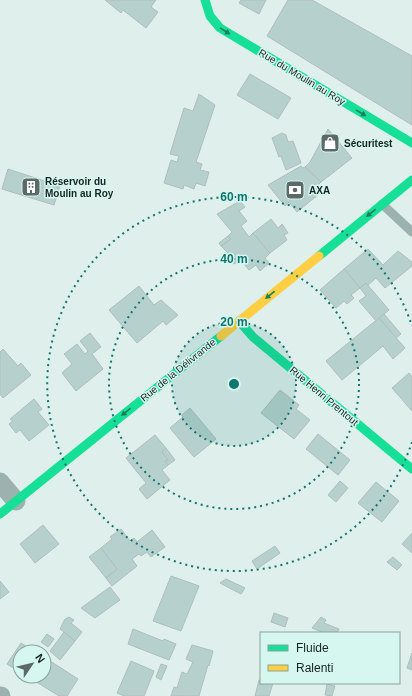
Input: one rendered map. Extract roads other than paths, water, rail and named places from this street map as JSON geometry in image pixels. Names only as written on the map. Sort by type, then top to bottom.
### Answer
[{"type":"main road","name":"Rue du Moulin au Roy","points":[[205,0],[208,12],[220,28],[412,143]]},
{"type":"main road","name":"Rue de la Délivrande","points":[[0,514],[412,180]]},
{"type":"main road","name":"Rue Henri Prentout","points":[[239,320],[253,337],[412,469]]},
{"type":"street","points":[[0,482],[16,501]]},
{"type":"lane","points":[[382,204],[412,232]]},
{"type":"place","name":"Sécuritest","points":[[330,143]]},
{"type":"place","name":"Réservoir du Moulin au Roy","points":[[31,187]]},
{"type":"place","name":"AXA","points":[[295,190]]}]
